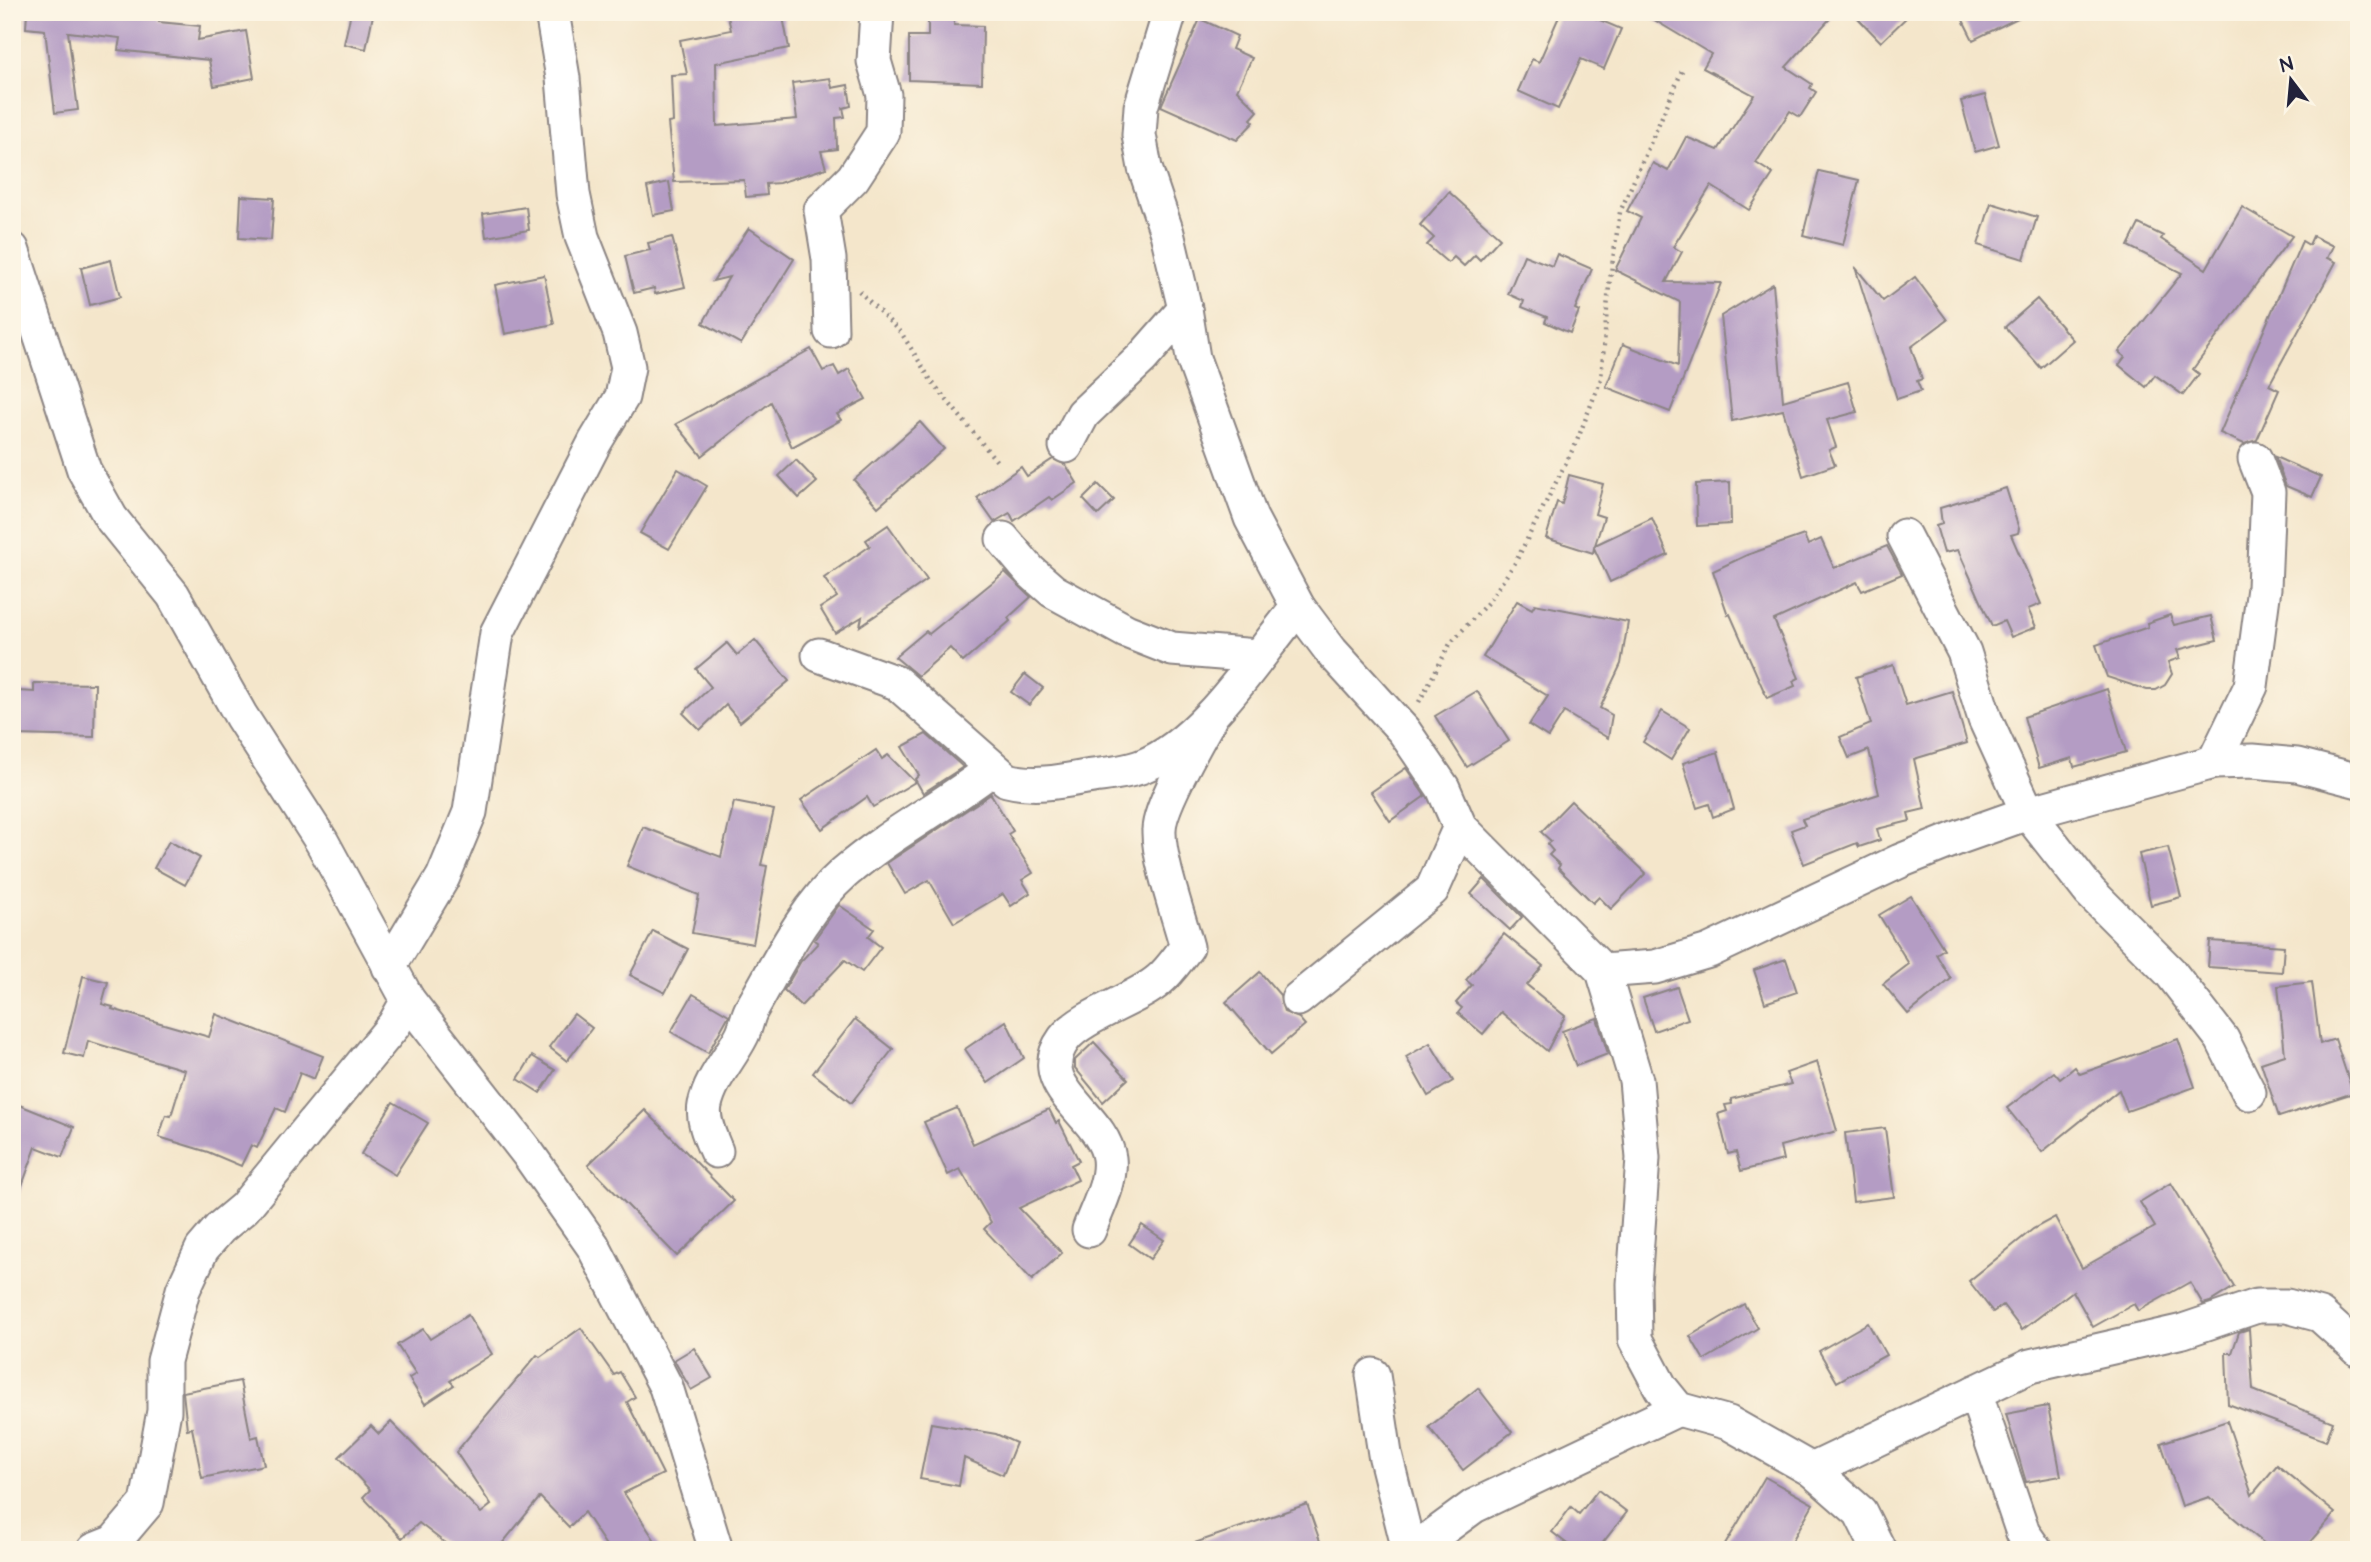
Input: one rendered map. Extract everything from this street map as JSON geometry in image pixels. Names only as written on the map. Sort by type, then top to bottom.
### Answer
[{"type":"street","points":[[388,967],[443,877],[470,813],[497,633],[576,478],[622,397],[628,367],[621,333],[582,237],[573,194],[563,78],[552,12]]},
{"type":"street","points":[[831,331],[829,259],[821,210],[853,178],[883,132],[884,95],[874,61],[877,12]]},
{"type":"street","points":[[1170,12],[1148,78],[1141,107],[1139,135],[1145,169],[1167,233],[1185,309],[1193,358],[1251,518],[1297,607],[1331,651],[1405,731],[1443,788],[1460,827],[1603,971],[1637,1093],[1643,1158],[1633,1284],[1635,1339],[1661,1388],[1678,1409],[1729,1423],[1812,1470],[1860,1512],[1879,1550]]},
{"type":"street","points":[[12,249],[84,470],[111,518],[173,595],[241,716],[322,842],[408,1000],[529,1155],[593,1246],[666,1387],[716,1550]]},
{"type":"street","points":[[1066,446],[1083,414],[1143,357],[1185,309]]},
{"type":"street","points":[[2214,762],[2251,686],[2264,588],[2268,492],[2255,459]]},
{"type":"street","points":[[1904,536],[1964,652],[1985,719],[2028,813],[2090,892],[2170,972],[2222,1039],[2249,1093]]},
{"type":"street","points":[[1003,539],[1030,571],[1053,591],[1126,631],[1172,649],[1257,656]]},
{"type":"street","points":[[1089,1230],[1107,1183],[1109,1158],[1101,1138],[1055,1077],[1054,1059],[1065,1037],[1158,981],[1187,947],[1161,850],[1159,828],[1188,756],[1211,716],[1297,607]]},
{"type":"street","points":[[819,655],[897,683],[992,769],[1007,780],[1024,785],[1059,782],[1142,767],[1168,753],[1211,716]]},
{"type":"street","points":[[1603,971],[1655,967],[1709,951],[1900,861],[2028,813],[2214,762],[2253,761],[2297,765],[2359,781]]},
{"type":"street","points":[[716,1151],[704,1108],[715,1076],[743,1033],[750,1012],[820,899],[842,874],[884,842],[956,797],[992,769]]},
{"type":"street","points":[[1298,999],[1432,890],[1460,827]]},
{"type":"street","points":[[94,1550],[114,1542],[148,1503],[164,1411],[164,1361],[193,1265],[220,1228],[244,1208],[385,1036],[408,1000]]},
{"type":"street","points":[[1812,1470],[2030,1366],[2183,1331],[2257,1306],[2287,1306],[2320,1315],[2359,1350]]},
{"type":"street","points":[[1373,1375],[1385,1454],[1425,1546],[1474,1506],[1678,1409]]},
{"type":"street","points":[[1975,1392],[2023,1533],[2035,1550]]},
{"type":"path","points":[[1405,731],[1450,644],[1489,601],[1515,563],[1577,441],[1601,379],[1609,286],[1620,212],[1682,71]]},
{"type":"path","points":[[829,259],[902,334],[932,382],[999,464]]},
{"type":"building","points":[[27,12],[160,12],[159,22],[200,26],[198,40],[246,31],[254,78],[214,86],[209,60],[118,50],[120,38],[68,32],[78,110],[55,113],[45,30],[26,28]]},
{"type":"building","points":[[351,12],[373,15],[366,49],[344,44]]},
{"type":"building","points":[[727,12],[782,12],[789,48],[716,63],[717,126],[797,119],[792,83],[830,78],[832,88],[848,85],[851,106],[843,108],[845,117],[836,118],[837,149],[821,151],[826,168],[779,183],[766,184],[767,195],[746,197],[744,180],[674,182],[668,123],[673,122],[671,75],[687,74],[680,40],[731,30]]},
{"type":"building","points":[[928,12],[954,12],[954,25],[983,26],[982,83],[909,80],[909,36],[928,36]]},
{"type":"building","points":[[1561,12],[1581,12],[1621,29],[1604,69],[1581,59],[1558,109],[1518,91],[1532,59],[1539,62]]},
{"type":"building","points":[[1641,12],[1836,12],[1786,67],[1812,84],[1810,88],[1816,92],[1800,117],[1790,111],[1756,163],[1773,174],[1749,210],[1711,186],[1673,247],[1682,252],[1666,282],[1721,283],[1670,412],[1606,387],[1623,344],[1678,366],[1680,302],[1615,270],[1641,218],[1627,211],[1653,163],[1668,171],[1686,137],[1718,150],[1754,95],[1703,68],[1711,54]]},
{"type":"building","points":[[1852,12],[1912,12],[1881,42]]},
{"type":"building","points":[[1959,12],[2030,12],[1973,40]]},
{"type":"building","points":[[1200,19],[1237,36],[1232,49],[1252,58],[1237,90],[1258,111],[1251,119],[1254,122],[1237,140],[1161,106]]},
{"type":"building","points":[[1985,95],[1999,145],[1975,152],[1961,101]]},
{"type":"building","points":[[1819,171],[1859,180],[1843,245],[1803,235]]},
{"type":"building","points":[[669,182],[674,211],[653,215],[647,187]]},
{"type":"building","points":[[1449,192],[1500,238],[1480,260],[1475,255],[1464,266],[1454,257],[1448,263],[1427,245],[1434,238],[1420,225]]},
{"type":"building","points":[[241,196],[274,198],[271,240],[239,238]]},
{"type":"building","points":[[1991,203],[2037,217],[2024,259],[1978,245]]},
{"type":"building","points":[[526,207],[529,230],[486,237],[483,214]]},
{"type":"building","points":[[2242,207],[2292,236],[2193,369],[2199,374],[2183,395],[2155,375],[2146,387],[2119,365],[2125,357],[2119,352],[2182,273],[2128,246],[2139,224],[2163,236],[2161,239],[2206,269]]},
{"type":"building","points":[[749,228],[794,259],[741,344],[703,323],[729,277],[713,281]]},
{"type":"building","points":[[2313,236],[2333,246],[2327,258],[2336,262],[2269,385],[2279,390],[2257,440],[2244,444],[2220,433],[2302,241],[2309,245]]},
{"type":"building","points":[[672,237],[685,287],[655,294],[654,288],[634,293],[625,256],[650,250],[648,243]]},
{"type":"building","points":[[1557,254],[1592,269],[1575,309],[1579,311],[1570,333],[1545,322],[1547,317],[1522,307],[1524,301],[1508,294],[1524,255],[1552,266]]},
{"type":"building","points":[[111,260],[120,297],[90,305],[81,268]]},
{"type":"building","points":[[1855,267],[1883,301],[1915,277],[1947,320],[1911,347],[1922,379],[1917,381],[1921,391],[1897,399]]},
{"type":"building","points":[[544,275],[554,324],[505,334],[495,285]]},
{"type":"building","points":[[1773,284],[1783,401],[1848,382],[1857,412],[1827,420],[1836,447],[1829,450],[1835,465],[1803,476],[1783,410],[1732,421],[1721,316]]},
{"type":"building","points":[[2037,299],[2073,340],[2041,368],[2005,327]]},
{"type":"building","points":[[811,349],[823,371],[834,366],[839,375],[849,369],[866,399],[837,414],[841,420],[792,447],[771,402],[702,456],[676,424]]},
{"type":"building","points":[[920,422],[944,449],[878,507],[854,480]]},
{"type":"building","points":[[2275,457],[2321,477],[2312,497],[2286,486]]},
{"type":"building","points":[[1053,459],[1066,465],[1077,483],[1052,500],[1049,497],[1014,521],[1010,513],[994,522],[977,498],[1021,467],[1027,476]]},
{"type":"building","points":[[796,460],[817,482],[799,498],[779,476]]},
{"type":"building","points":[[678,469],[707,486],[669,549],[640,533]]},
{"type":"building","points":[[1569,475],[1603,484],[1595,514],[1604,517],[1595,545],[1652,518],[1668,555],[1610,582],[1594,548],[1593,553],[1546,538],[1557,502],[1562,504]]},
{"type":"building","points":[[1730,482],[1731,524],[1697,526],[1696,484]]},
{"type":"building","points":[[1098,484],[1114,500],[1098,515],[1083,499]]},
{"type":"building","points":[[2006,488],[2019,529],[2018,533],[2011,535],[2041,604],[2028,609],[2036,627],[2011,637],[2004,621],[1992,626],[1958,550],[1944,553],[1936,526],[1942,524],[1940,508]]},
{"type":"building","points":[[888,525],[927,580],[860,626],[862,617],[835,633],[820,608],[837,597],[824,578],[870,546],[866,540]]},
{"type":"building","points":[[1804,535],[1808,545],[1821,539],[1834,568],[1887,546],[1902,574],[1862,591],[1857,582],[1774,620],[1799,678],[1793,681],[1795,686],[1767,698],[1730,614],[1728,615],[1713,571],[1747,555]]},
{"type":"building","points":[[1005,572],[1031,597],[1008,618],[1010,621],[963,662],[950,648],[918,676],[895,657],[926,631],[929,634]]},
{"type":"building","points":[[1517,601],[1532,609],[1535,604],[1628,622],[1621,664],[1600,708],[1612,715],[1608,738],[1564,712],[1548,737],[1529,725],[1548,696],[1483,657]]},
{"type":"building","points":[[2170,615],[2174,625],[2211,616],[2217,640],[2177,650],[2180,658],[2168,662],[2172,674],[2165,685],[2156,690],[2147,690],[2107,677],[2096,645],[2148,627],[2147,623]]},
{"type":"building","points":[[755,640],[789,681],[740,722],[726,705],[700,730],[683,713],[711,687],[696,669],[727,643],[737,655]]},
{"type":"building","points":[[1893,665],[1906,705],[1952,691],[1967,743],[1914,759],[1925,809],[1908,813],[1910,821],[1877,829],[1880,840],[1859,847],[1857,843],[1804,864],[1791,830],[1805,825],[1802,819],[1879,794],[1869,750],[1849,758],[1840,737],[1871,724],[1856,677]]},
{"type":"building","points":[[1025,674],[1043,688],[1029,705],[1011,692]]},
{"type":"building","points":[[34,683],[95,684],[94,737],[17,735],[18,691],[34,692]]},
{"type":"building","points":[[2107,689],[2126,752],[2074,767],[2072,758],[2039,768],[2024,717]]},
{"type":"building","points":[[1477,691],[1509,741],[1467,767],[1435,716]]},
{"type":"building","points":[[1662,711],[1690,728],[1671,760],[1643,742]]},
{"type":"building","points":[[926,734],[963,767],[923,793],[915,779],[919,775],[902,747]]},
{"type":"building","points":[[876,750],[882,759],[888,755],[915,782],[873,807],[867,797],[822,829],[801,800]]},
{"type":"building","points":[[1718,752],[1734,809],[1713,817],[1709,804],[1697,808],[1683,763]]},
{"type":"building","points":[[1406,768],[1425,796],[1390,821],[1371,792]]},
{"type":"building","points":[[991,794],[1013,831],[1008,834],[1033,873],[1022,880],[1030,893],[1011,906],[1003,894],[954,923],[929,880],[905,894],[887,863]]},
{"type":"building","points":[[1571,801],[1646,873],[1611,909],[1599,897],[1593,903],[1558,868],[1560,865],[1549,855],[1553,851],[1547,844],[1551,841],[1541,832]]},
{"type":"building","points":[[734,802],[774,810],[761,865],[767,866],[753,944],[692,933],[699,895],[627,866],[643,827],[721,857]]},
{"type":"building","points":[[169,841],[200,858],[185,885],[154,868]]},
{"type":"building","points":[[2168,847],[2181,897],[2151,905],[2139,854]]},
{"type":"building","points":[[1484,879],[1522,917],[1510,930],[1471,894]]},
{"type":"building","points":[[1911,896],[1944,949],[1936,954],[1951,979],[1908,1014],[1883,984],[1909,964],[1879,915]]},
{"type":"building","points":[[839,905],[874,929],[868,937],[881,947],[862,972],[845,960],[801,1006],[784,990],[801,961],[818,943],[814,940]]},
{"type":"building","points":[[653,931],[688,949],[665,993],[630,975]]},
{"type":"building","points":[[1504,934],[1543,966],[1527,985],[1565,1016],[1547,1051],[1501,1012],[1483,1034],[1458,1013],[1462,1008],[1456,1003],[1472,985],[1466,980]]},
{"type":"building","points":[[2210,941],[2284,946],[2282,972],[2208,967]]},
{"type":"building","points":[[1786,959],[1797,992],[1765,1003],[1754,970]]},
{"type":"building","points":[[1260,972],[1280,995],[1284,1012],[1299,1018],[1305,1025],[1271,1054],[1226,1002]]},
{"type":"building","points":[[83,976],[108,982],[102,1004],[113,1007],[112,1009],[209,1037],[216,1014],[323,1056],[314,1079],[300,1073],[285,1112],[276,1108],[257,1148],[251,1145],[241,1166],[208,1152],[159,1137],[166,1115],[171,1116],[185,1070],[88,1041],[84,1058],[64,1053]]},
{"type":"building","points":[[2312,982],[2320,1044],[2335,1039],[2353,1093],[2279,1117],[2261,1063],[2285,1055],[2278,986]]},
{"type":"building","points":[[1677,987],[1688,1019],[1654,1031],[1643,998]]},
{"type":"building","points":[[693,994],[729,1015],[708,1053],[671,1032]]},
{"type":"building","points":[[574,1014],[592,1028],[567,1061],[549,1047]]},
{"type":"building","points":[[1597,1018],[1608,1054],[1576,1066],[1562,1031]]},
{"type":"building","points":[[855,1019],[893,1049],[851,1103],[813,1073]]},
{"type":"building","points":[[1006,1021],[1024,1058],[988,1083],[965,1049]]},
{"type":"building","points":[[2178,1039],[2195,1087],[2127,1111],[2119,1090],[2042,1152],[2007,1108],[2054,1072],[2060,1079],[2075,1067],[2080,1074]]},
{"type":"building","points":[[1094,1042],[1128,1079],[1103,1102],[1075,1068],[1075,1060]]},
{"type":"building","points":[[1430,1043],[1453,1081],[1428,1096],[1406,1057]]},
{"type":"building","points":[[532,1056],[555,1070],[540,1093],[518,1079]]},
{"type":"building","points":[[1817,1062],[1837,1131],[1780,1146],[1783,1160],[1741,1171],[1736,1152],[1728,1154],[1718,1114],[1727,1111],[1725,1105],[1732,1104],[1731,1099],[1791,1084],[1786,1073]]},
{"type":"building","points":[[12,1102],[74,1127],[62,1157],[36,1147],[15,1205],[12,1205]]},
{"type":"building","points":[[393,1102],[428,1123],[395,1175],[361,1154]]},
{"type":"building","points":[[957,1108],[973,1144],[1049,1109],[1056,1123],[1059,1121],[1079,1161],[1071,1165],[1078,1180],[1019,1208],[1062,1253],[1032,1280],[984,1229],[991,1222],[960,1169],[948,1175],[924,1122]]},
{"type":"building","points":[[645,1110],[734,1201],[677,1256],[588,1165]]},
{"type":"building","points":[[1885,1128],[1894,1197],[1853,1202],[1845,1133]]},
{"type":"building","points":[[2171,1183],[2234,1287],[2210,1302],[2203,1304],[2190,1282],[2138,1311],[2134,1304],[2093,1327],[2073,1291],[2022,1330],[2003,1305],[1993,1312],[1969,1281],[2033,1229],[2055,1217],[2082,1268],[2155,1227],[2140,1202]]},
{"type":"building","points":[[1142,1225],[1164,1240],[1150,1259],[1129,1244]]},
{"type":"building","points":[[1744,1304],[1758,1328],[1704,1360],[1690,1336]]},
{"type":"building","points":[[468,1315],[492,1354],[450,1381],[454,1385],[425,1404],[409,1378],[416,1374],[397,1345],[423,1329],[430,1339]]},
{"type":"building","points":[[1868,1323],[1886,1355],[1837,1382],[1819,1351]]},
{"type":"building","points":[[581,1328],[614,1375],[620,1372],[635,1397],[627,1402],[663,1474],[624,1493],[661,1550],[609,1550],[584,1512],[569,1527],[540,1497],[497,1550],[454,1550],[419,1523],[402,1538],[363,1497],[370,1490],[339,1457],[371,1426],[379,1434],[391,1422],[481,1513],[491,1505],[456,1452],[537,1355],[540,1357]]},
{"type":"building","points":[[2249,1329],[2253,1390],[2333,1422],[2326,1441],[2228,1404],[2226,1353],[2232,1353],[2239,1332]]},
{"type":"building","points":[[694,1348],[712,1378],[691,1390],[674,1360]]},
{"type":"building","points":[[240,1381],[251,1438],[258,1436],[264,1465],[202,1478],[192,1428],[187,1429],[183,1392]]},
{"type":"building","points":[[1478,1388],[1512,1432],[1463,1470],[1429,1427]]},
{"type":"building","points":[[2048,1406],[2061,1476],[2026,1482],[2006,1414]]},
{"type":"building","points":[[2227,1421],[2252,1495],[2277,1465],[2335,1513],[2303,1550],[2272,1550],[2209,1497],[2182,1506],[2161,1443]]},
{"type":"building","points":[[931,1423],[996,1434],[1016,1443],[1003,1475],[964,1458],[959,1486],[920,1479]]},
{"type":"building","points":[[1765,1477],[1813,1504],[1787,1550],[1722,1550]]},
{"type":"building","points":[[1598,1490],[1627,1512],[1597,1550],[1575,1550],[1552,1532],[1571,1507],[1579,1514]]},
{"type":"building","points":[[1307,1504],[1323,1550],[1186,1550],[1186,1546]]}]
